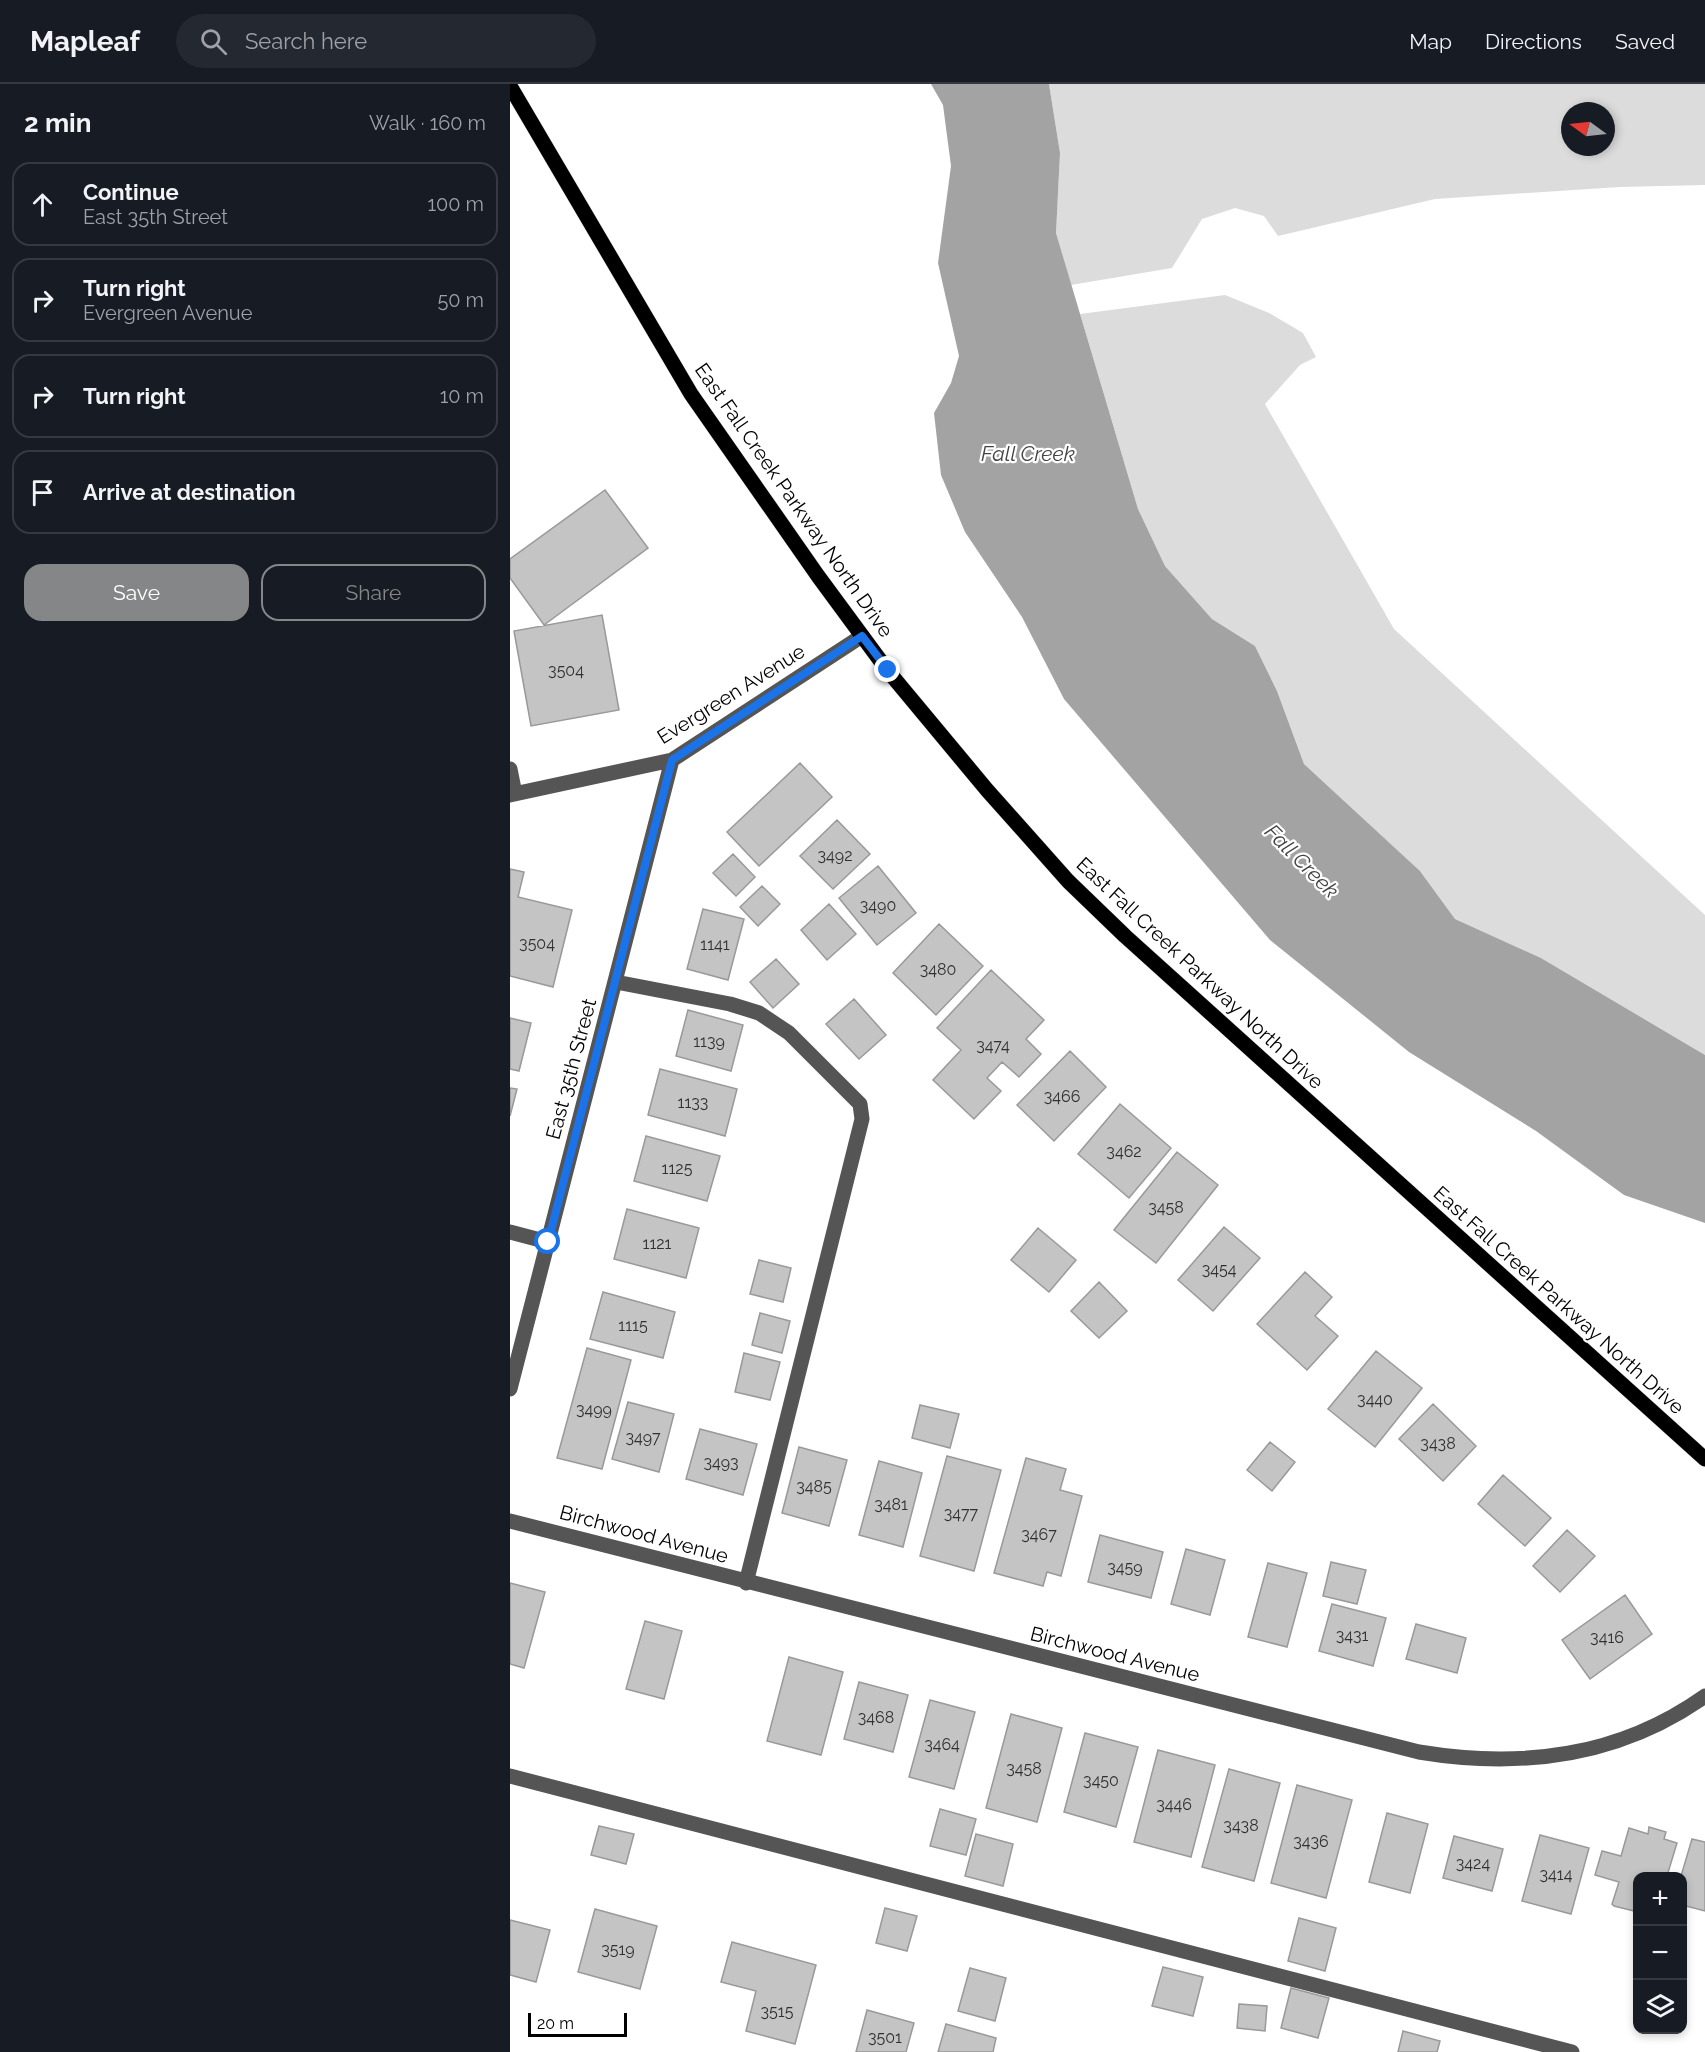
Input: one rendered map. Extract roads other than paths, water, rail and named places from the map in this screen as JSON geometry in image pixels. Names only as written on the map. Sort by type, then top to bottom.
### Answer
[{"type":"main road","name":"East Fall Creek Parkway North Drive","points":[[510,86],[691,394],[762,498],[862,636],[987,790],[1068,881],[1136,946],[1705,1459]]},
{"type":"street","name":"Evergreen Avenue","points":[[513,795],[672,760],[862,636]]},
{"type":"street","name":"East 35th Street","points":[[510,1389],[672,760]]},
{"type":"street","points":[[510,769],[513,795]]},
{"type":"street","points":[[616,982],[730,1004],[759,1013],[789,1033],[860,1104],[862,1119],[746,1583]]},
{"type":"street","points":[[510,1232],[548,1242]]},
{"type":"street","name":"Birchwood Avenue","points":[[510,1521],[746,1583],[1408,1749],[1450,1757],[1486,1760],[1581,1751],[1624,1739],[1680,1712],[1705,1696]]},
{"type":"street","points":[[510,1776],[1572,2052]]},
{"type":"water","name":"Fall Creek","points":[[931,84],[1049,84],[1060,153],[1056,233],[1138,509],[1165,566],[1212,619],[1255,646],[1277,691],[1304,764],[1420,871],[1455,919],[1541,958],[1705,1055],[1705,1223],[1624,1195],[1536,1131],[1409,1052],[1270,940],[1064,699],[1022,617],[965,532],[941,475],[934,413],[951,383],[959,356],[938,263],[951,166],[943,105]]}]
